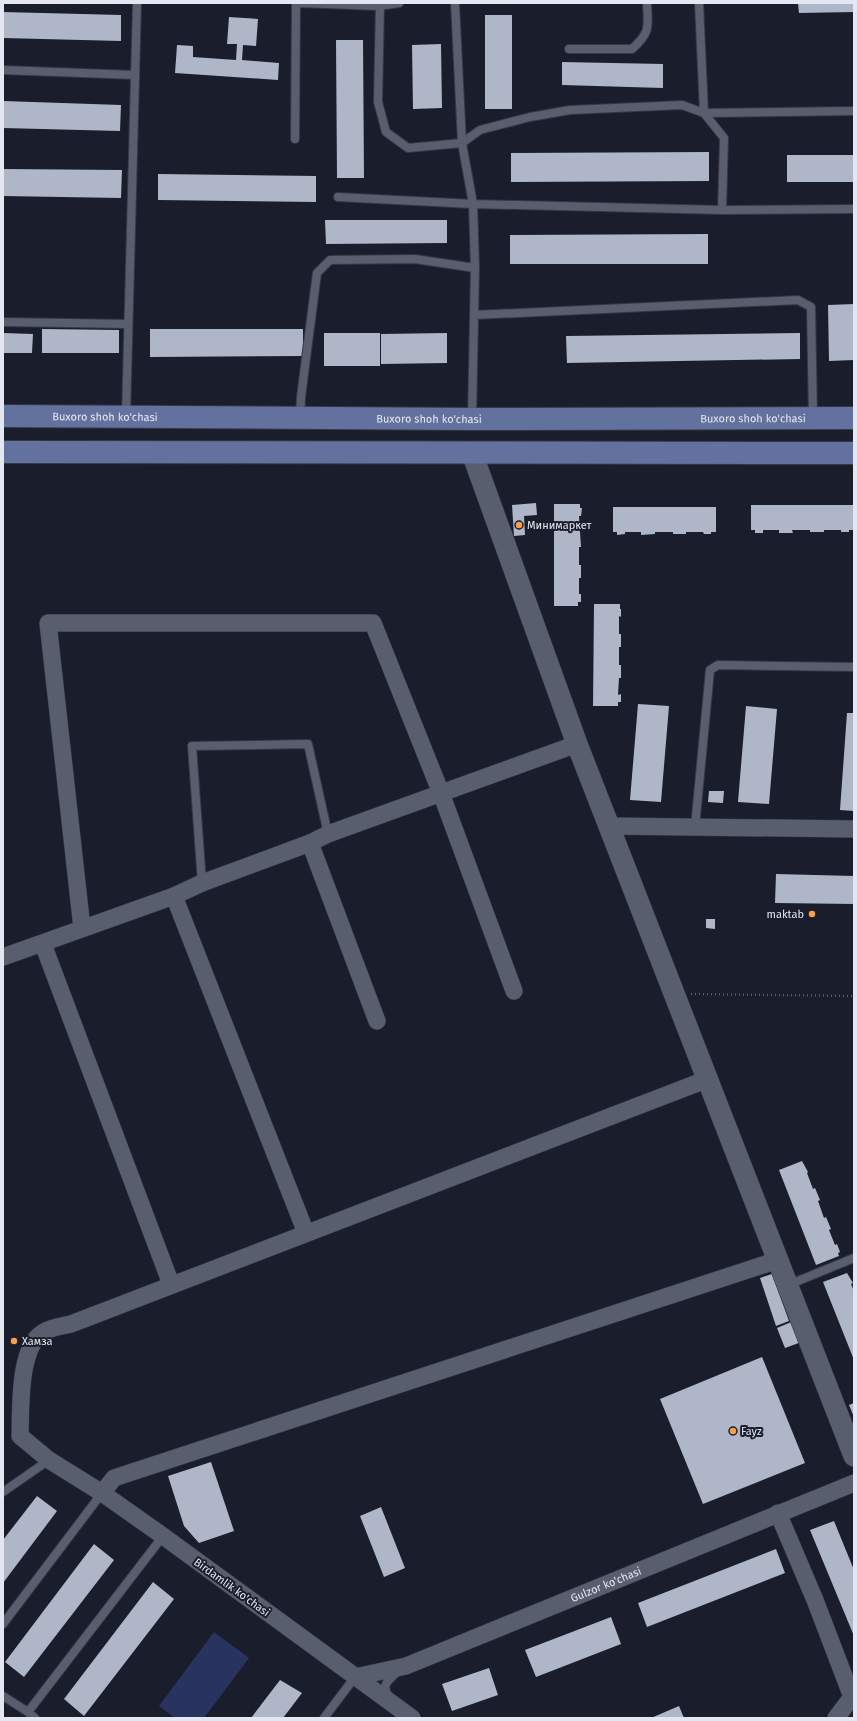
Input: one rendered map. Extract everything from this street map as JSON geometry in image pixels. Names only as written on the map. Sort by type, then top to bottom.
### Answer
[{"type":"main road","name":"Buxoro shoh ko'chasi","points":[[3,416],[854,418]]},
{"type":"main road","points":[[3,452],[854,453]]},
{"type":"street","points":[[472,453],[577,744],[854,1456]]},
{"type":"street","points":[[82,928],[48,623],[373,623],[441,793],[514,991]]},
{"type":"street","points":[[3,957],[44,944],[82,928],[174,896],[202,883],[310,843],[328,834],[577,744]]},
{"type":"street","points":[[610,826],[854,829]]},
{"type":"street","points":[[310,843],[377,1020]]},
{"type":"street","points":[[174,896],[306,1233]]},
{"type":"street","points":[[44,944],[171,1284],[708,1079]]},
{"type":"street","points":[[102,1493],[114,1478],[778,1260]]},
{"type":"street","name":"Birdamlik ko'chasi","points":[[171,1284],[71,1324],[44,1332],[33,1343],[26,1359],[21,1400],[20,1436],[49,1460],[102,1493],[163,1536],[412,1718]]},
{"type":"street","name":"Gulzor ko'chasi","points":[[355,1677],[406,1666],[854,1483]]},
{"type":"street","points":[[778,1513],[814,1600],[848,1706]]},
{"type":"lane","points":[[126,416],[137,3]]},
{"type":"lane","points":[[295,139],[296,3]]},
{"type":"lane","points":[[300,3],[399,3]]},
{"type":"lane","points":[[455,3],[462,144],[473,204],[475,268],[472,418]]},
{"type":"lane","points":[[569,49],[632,49],[642,40],[648,29],[647,3]]},
{"type":"lane","points":[[699,3],[704,113],[724,138],[722,210]]},
{"type":"lane","points":[[379,4],[378,102],[386,132],[408,148],[462,144],[480,130],[530,117],[570,110],[682,105],[704,113],[854,111]]},
{"type":"lane","points":[[3,70],[135,75]]},
{"type":"lane","points":[[338,196],[473,204],[722,210],[854,209]]},
{"type":"lane","points":[[300,417],[301,397],[316,273],[330,260],[415,259],[475,268]]},
{"type":"lane","points":[[474,315],[798,300],[812,307],[813,418]]},
{"type":"lane","points":[[3,322],[128,324]]},
{"type":"lane","points":[[696,827],[710,670],[718,665],[854,668]]},
{"type":"lane","points":[[202,883],[192,746],[308,744],[328,834]]},
{"type":"lane","points":[[788,1285],[854,1258]]},
{"type":"lane","points":[[3,1492],[49,1460]]},
{"type":"lane","points":[[3,1624],[102,1493]]},
{"type":"lane","points":[[28,1712],[163,1536]]},
{"type":"lane","points":[[394,1705],[387,1697],[385,1687],[393,1676],[406,1666]]},
{"type":"lane","points":[[324,1718],[355,1677]]},
{"type":"lane","points":[[3,1696],[35,1718]]},
{"type":"path","points":[[675,994],[854,996]]},
{"type":"shaded area","points":[[214,1632],[249,1658],[204,1718],[175,1718],[159,1706]]},
{"type":"building","points":[[798,3],[854,3],[854,12],[799,13]]},
{"type":"building","points":[[3,12],[121,15],[121,41],[3,38]]},
{"type":"building","points":[[485,15],[512,15],[512,109],[485,109]]},
{"type":"building","points":[[229,17],[258,19],[256,46],[243,45],[242,60],[279,63],[278,80],[175,73],[177,45],[193,46],[193,57],[236,60],[237,44],[227,44]]},
{"type":"building","points":[[336,40],[363,40],[364,178],[337,178]]},
{"type":"building","points":[[441,44],[442,108],[413,109],[412,45]]},
{"type":"building","points":[[562,62],[663,64],[663,88],[562,85]]},
{"type":"building","points":[[3,101],[121,105],[120,131],[3,128]]},
{"type":"building","points":[[709,152],[709,181],[511,182],[511,153]]},
{"type":"building","points":[[787,155],[854,155],[854,182],[787,182]]},
{"type":"building","points":[[3,169],[122,170],[121,198],[3,196]]},
{"type":"building","points":[[158,174],[316,176],[316,202],[158,200]]},
{"type":"building","points":[[325,220],[447,220],[447,243],[326,244]]},
{"type":"building","points":[[708,234],[708,264],[510,264],[510,235]]},
{"type":"building","points":[[854,304],[854,360],[829,361],[828,305]]},
{"type":"building","points":[[42,329],[119,330],[119,353],[42,353]]},
{"type":"building","points":[[150,329],[303,329],[303,356],[150,357]]},
{"type":"building","points":[[3,333],[33,334],[32,353],[3,353]]},
{"type":"building","points":[[324,333],[380,333],[380,366],[324,366]]},
{"type":"building","points":[[447,333],[447,363],[381,364],[381,334]]},
{"type":"building","points":[[800,333],[800,359],[567,363],[566,336]]},
{"type":"building","name":"Минимаркет","points":[[536,503],[537,515],[524,516],[525,535],[514,536],[512,505]]},
{"type":"building","points":[[554,504],[580,504],[580,508],[582,508],[581,516],[579,516],[581,547],[579,547],[579,565],[581,565],[581,578],[579,578],[579,594],[581,594],[581,602],[578,602],[578,606],[554,606]]},
{"type":"building","points":[[751,505],[853,505],[853,530],[849,530],[849,532],[841,532],[841,530],[824,530],[824,532],[810,532],[810,530],[792,530],[793,533],[779,533],[779,530],[763,530],[763,533],[755,533],[755,530],[751,530]]},
{"type":"building","points":[[613,507],[716,507],[716,532],[711,532],[711,534],[704,534],[703,532],[686,532],[686,534],[673,534],[673,532],[655,532],[655,534],[641,535],[641,532],[625,532],[625,534],[617,535],[617,532],[613,532]]},
{"type":"building","points":[[594,604],[620,604],[621,617],[619,616],[619,634],[621,634],[621,647],[619,647],[619,665],[621,665],[621,678],[619,678],[618,695],[621,694],[621,702],[618,702],[618,706],[593,706]]},
{"type":"building","points":[[638,704],[669,706],[661,802],[630,800]]},
{"type":"building","points":[[746,706],[777,709],[769,804],[738,802]]},
{"type":"building","points":[[847,713],[854,713],[854,811],[840,810]]},
{"type":"building","points":[[709,791],[724,791],[723,803],[708,802]]},
{"type":"building","points":[[776,874],[854,876],[854,904],[775,903]]},
{"type":"building","points":[[706,919],[715,919],[715,929],[706,928]]},
{"type":"building","points":[[802,1161],[808,1172],[807,1173],[813,1189],[815,1188],[820,1200],[818,1201],[824,1218],[826,1217],[831,1229],[829,1230],[835,1245],[837,1244],[840,1252],[838,1253],[839,1256],[816,1265],[779,1170]]},
{"type":"building","points":[[847,1273],[853,1283],[851,1284],[854,1291],[854,1360],[823,1282]]},
{"type":"building","points":[[772,1274],[789,1321],[776,1326],[760,1278]]},
{"type":"building","points":[[796,1320],[804,1341],[785,1348],[777,1328]]},
{"type":"building","name":"Fayz","points":[[762,1357],[805,1463],[703,1504],[660,1399]]},
{"type":"building","points":[[854,1403],[854,1417],[849,1405]]},
{"type":"building","points":[[211,1462],[234,1531],[199,1543],[184,1526],[168,1476]]},
{"type":"building","points":[[37,1496],[57,1511],[3,1583],[3,1540]]},
{"type":"building","points":[[381,1507],[405,1568],[384,1577],[360,1516]]},
{"type":"building","points":[[834,1521],[854,1570],[854,1636],[810,1530]]},
{"type":"building","points":[[94,1544],[114,1560],[24,1677],[5,1662]]},
{"type":"building","points":[[776,1549],[785,1573],[647,1627],[638,1603]]},
{"type":"building","points":[[153,1582],[174,1599],[84,1716],[64,1699]]},
{"type":"building","points":[[611,1617],[621,1644],[536,1677],[525,1650]]},
{"type":"building","points":[[489,1668],[498,1695],[452,1711],[442,1684]]},
{"type":"building","points":[[280,1680],[302,1693],[283,1718],[251,1718]]},
{"type":"building","points":[[679,1706],[684,1718],[651,1718]]},
{"type":"place","name":"Минимаркет","points":[[519,525]]},
{"type":"place","name":"maktab","points":[[812,914]]},
{"type":"place","name":"Хамза","points":[[14,1341]]},
{"type":"place","name":"Fayz","points":[[733,1431]]}]
